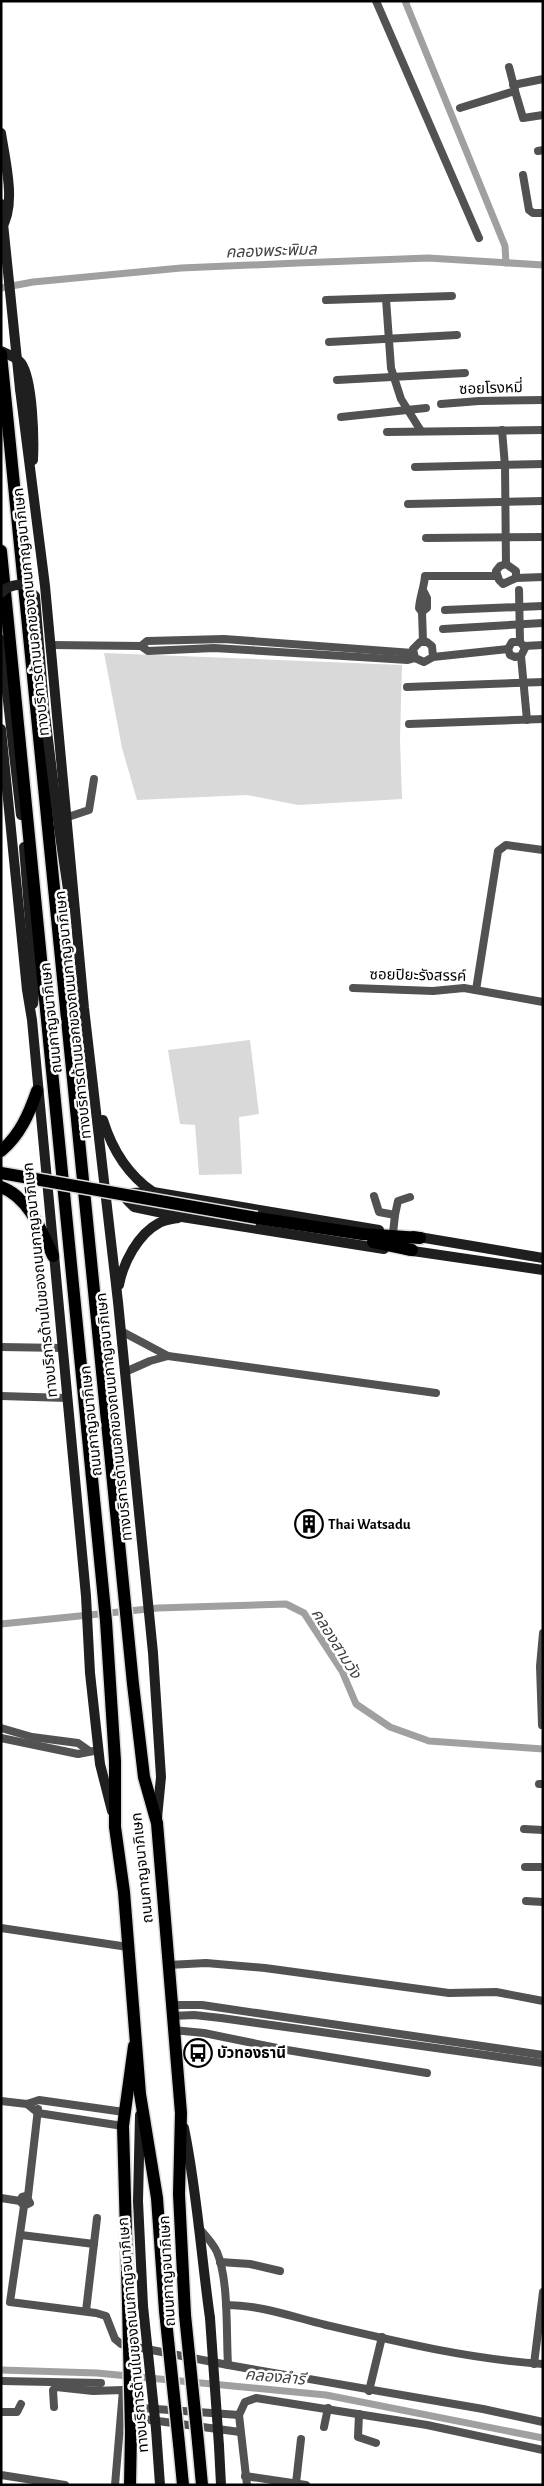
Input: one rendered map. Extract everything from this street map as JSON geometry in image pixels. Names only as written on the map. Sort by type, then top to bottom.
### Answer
[{"type":"main road","points":[[1,133],[9,202],[8,219],[1,229]]},
{"type":"main road","name":"ทางบริการด้านนอกของถนนกาญจนาภิเษก","points":[[1,204],[20,389],[33,482],[51,646],[84,1008],[96,1097],[121,1331],[149,1620],[161,1777],[157,1823]]},
{"type":"main road","points":[[1,353],[10,355],[21,363],[28,379],[34,444],[33,482]]},
{"type":"main road","name":"ถนนกาญจนาภิเษก","points":[[1,353],[124,1592],[144,1777],[157,1823],[181,2113],[179,2194],[184,2316],[202,2485]]},
{"type":"main road","name":"ถนนกาญจนาภิเษก","points":[[1,551],[106,1621],[115,1761],[115,1827],[128,1947],[140,2094],[157,2198],[165,2311],[183,2485]]},
{"type":"main road","points":[[1,592],[10,586],[25,585],[35,596],[44,707],[59,828],[66,880],[79,947]]},
{"type":"main road","points":[[1,640],[23,834],[35,984],[32,1020]]},
{"type":"main road","name":"ทางบริการด้านในของถนนกาญจนาภิเษก","points":[[1,729],[4,779],[27,990],[32,1020],[37,1091],[86,1596],[94,1750],[115,1827]]},
{"type":"main road","points":[[1,1152],[27,1119],[37,1091]]},
{"type":"main road","points":[[96,1097],[104,1123],[120,1158],[137,1180],[153,1192]]},
{"type":"main road","points":[[1,1168],[13,1173],[15,1177],[14,1183],[2,1184]]},
{"type":"main road","points":[[1,1173],[412,1250],[543,1270]]},
{"type":"main road","points":[[2,1184],[26,1206],[39,1226],[53,1256]]},
{"type":"main road","points":[[2,1184],[362,1234],[420,1238]]},
{"type":"main road","points":[[412,1250],[368,1247],[182,1217],[134,1207],[127,1200],[131,1193],[153,1192],[543,1258]]},
{"type":"main road","points":[[117,1294],[125,1263],[138,1243],[159,1222],[182,1217]]},
{"type":"main road","points":[[130,2485],[132,2432],[123,2126],[135,2040]]},
{"type":"main road","name":"ทางบริการด้านในของถนนกาญจนาภิเษก","points":[[140,2094],[138,2201],[143,2306],[160,2485]]},
{"type":"main road","points":[[181,2113],[195,2188],[197,2226],[210,2318],[221,2485]]},
{"type":"street","points":[[376,1],[479,238]]},
{"type":"street","points":[[509,67],[523,118],[543,116]]},
{"type":"street","points":[[460,108],[543,79]]},
{"type":"street","points":[[523,175],[529,210],[533,213],[543,213]]},
{"type":"street","points":[[326,300],[452,296]]},
{"type":"street","points":[[386,299],[391,368],[401,399],[422,431]]},
{"type":"street","points":[[329,342],[457,335]]},
{"type":"street","points":[[337,380],[465,373]]},
{"type":"street","name":"ซอยโรงหมี่","points":[[441,404],[479,401],[543,400]]},
{"type":"street","points":[[341,417],[426,408]]},
{"type":"street","points":[[502,430],[505,466],[506,564]]},
{"type":"street","points":[[387,432],[543,430]]},
{"type":"street","points":[[415,467],[543,464]]},
{"type":"street","points":[[408,504],[543,501]]},
{"type":"street","points":[[426,538],[543,537]]},
{"type":"street","points":[[496,576],[500,566],[506,564]]},
{"type":"street","points":[[506,564],[516,571],[516,578]]},
{"type":"street","points":[[423,641],[422,612],[419,608],[420,596],[424,592],[425,576],[496,576],[503,584],[511,582],[516,578],[543,577]]},
{"type":"street","points":[[520,590],[520,624],[524,651],[521,656],[527,720]]},
{"type":"street","points":[[445,610],[543,606]]},
{"type":"street","points":[[443,629],[543,623]]},
{"type":"street","points":[[141,646],[147,641],[209,639],[317,645],[414,655],[424,662],[433,657],[508,649]]},
{"type":"street","points":[[209,639],[210,648]]},
{"type":"street","points":[[51,646],[141,646],[148,651],[210,648],[408,660],[414,655],[415,646],[423,641]]},
{"type":"street","points":[[423,641],[432,646],[433,657]]},
{"type":"street","points":[[508,649],[512,642],[543,645]]},
{"type":"street","points":[[316,655],[317,645]]},
{"type":"street","points":[[508,649],[513,656],[521,656]]},
{"type":"street","points":[[407,687],[543,682]]},
{"type":"street","points":[[408,724],[543,719]]},
{"type":"street","points":[[68,817],[89,810],[94,779]]},
{"type":"street","points":[[476,990],[498,851],[506,845],[543,850]]},
{"type":"street","name":"ซอยปิยะรังสรรค์","points":[[352,988],[433,992],[464,988],[543,1002]]},
{"type":"street","points":[[374,1196],[379,1212],[395,1215]]},
{"type":"street","points":[[393,1233],[398,1201],[410,1197]]},
{"type":"street","points":[[121,1331],[168,1356],[436,1393]]},
{"type":"street","points":[[1,1347],[63,1348]]},
{"type":"street","points":[[125,1372],[150,1361],[168,1356]]},
{"type":"street","points":[[1,1396],[67,1398]]},
{"type":"street","points":[[542,1725],[540,1666],[543,1633]]},
{"type":"street","points":[[1,1728],[32,1738],[78,1743],[94,1750]]},
{"type":"street","points":[[1,1738],[78,1754],[94,1750]]},
{"type":"street","points":[[56,1750],[58,1741]]},
{"type":"street","points":[[524,1829],[543,1830]]},
{"type":"street","points":[[526,1866],[543,1867]]},
{"type":"street","points":[[526,1901],[543,1902]]},
{"type":"street","points":[[1,1928],[128,1947]]},
{"type":"street","points":[[168,1964],[206,1963],[265,1968],[449,1993],[496,1992],[543,2001]]},
{"type":"street","points":[[172,2011],[202,2005],[543,2055]]},
{"type":"street","points":[[172,2011],[543,2063]]},
{"type":"street","points":[[173,2030],[204,2032],[287,2050],[427,2073]]},
{"type":"street","points":[[1,2100],[27,2104],[39,2100],[124,2112]]},
{"type":"street","points":[[39,2100],[28,2196],[22,2197],[21,2235],[10,2302],[86,2311],[106,2316],[114,2339],[121,2344],[369,2391],[483,2409],[543,2422]]},
{"type":"street","points":[[27,2104],[38,2113],[123,2126]]},
{"type":"street","points":[[74,2118],[75,2105]]},
{"type":"street","points":[[1,2198],[22,2203]]},
{"type":"street","points":[[86,2311],[98,2218]]},
{"type":"street","points":[[197,2226],[213,2244],[220,2262],[235,2366]]},
{"type":"street","points":[[21,2235],[94,2244]]},
{"type":"street","points":[[220,2262],[250,2264],[280,2271]]},
{"type":"street","points":[[226,2305],[249,2306],[288,2314],[475,2358],[538,2364],[543,2292]]},
{"type":"street","points":[[369,2391],[382,2337]]},
{"type":"street","points":[[1,2381],[100,2383]]},
{"type":"street","points":[[54,2408],[53,2390],[56,2387],[93,2391],[122,2389],[115,2485]]},
{"type":"street","points":[[246,2485],[239,2415],[245,2402],[256,2398],[328,2408],[543,2450]]},
{"type":"street","points":[[1,2412],[17,2412],[21,2404]]},
{"type":"street","points":[[122,2407],[239,2415]]},
{"type":"street","points":[[324,2427],[328,2408]]},
{"type":"street","points":[[359,2414],[358,2437],[376,2443]]},
{"type":"street","points":[[121,2416],[240,2432]]},
{"type":"street","points":[[296,2483],[301,2439]]},
{"type":"street","points":[[1,2475],[65,2485]]},
{"type":"street","points":[[246,2476],[306,2485]]},
{"type":"shaded area","points":[[104,653],[402,665],[400,739],[402,799],[298,805],[247,795],[137,800],[122,748]]},
{"type":"shaded area","points":[[250,1040],[259,1114],[239,1117],[242,1174],[199,1175],[195,1125],[180,1124],[168,1050]]},
{"type":"waterway","points":[[405,1],[505,246],[506,263]]},
{"type":"waterway","name":"คลองพระพิมล","points":[[1,288],[33,282],[181,268],[298,263],[428,258],[543,265]]},
{"type":"waterway","name":"คลองสามวัง","points":[[1,1624],[158,1608],[286,1604],[304,1613],[342,1671],[356,1704],[390,1727],[429,1741],[543,1749]]},
{"type":"waterway","name":"คลองลำรี","points":[[1,2370],[97,2373],[326,2395],[543,2438]]},
{"type":"place","name":"Thai Watsadu","points":[[309,1524]]},
{"type":"place","name":"บัวทองธานี","points":[[198,2053]]}]
